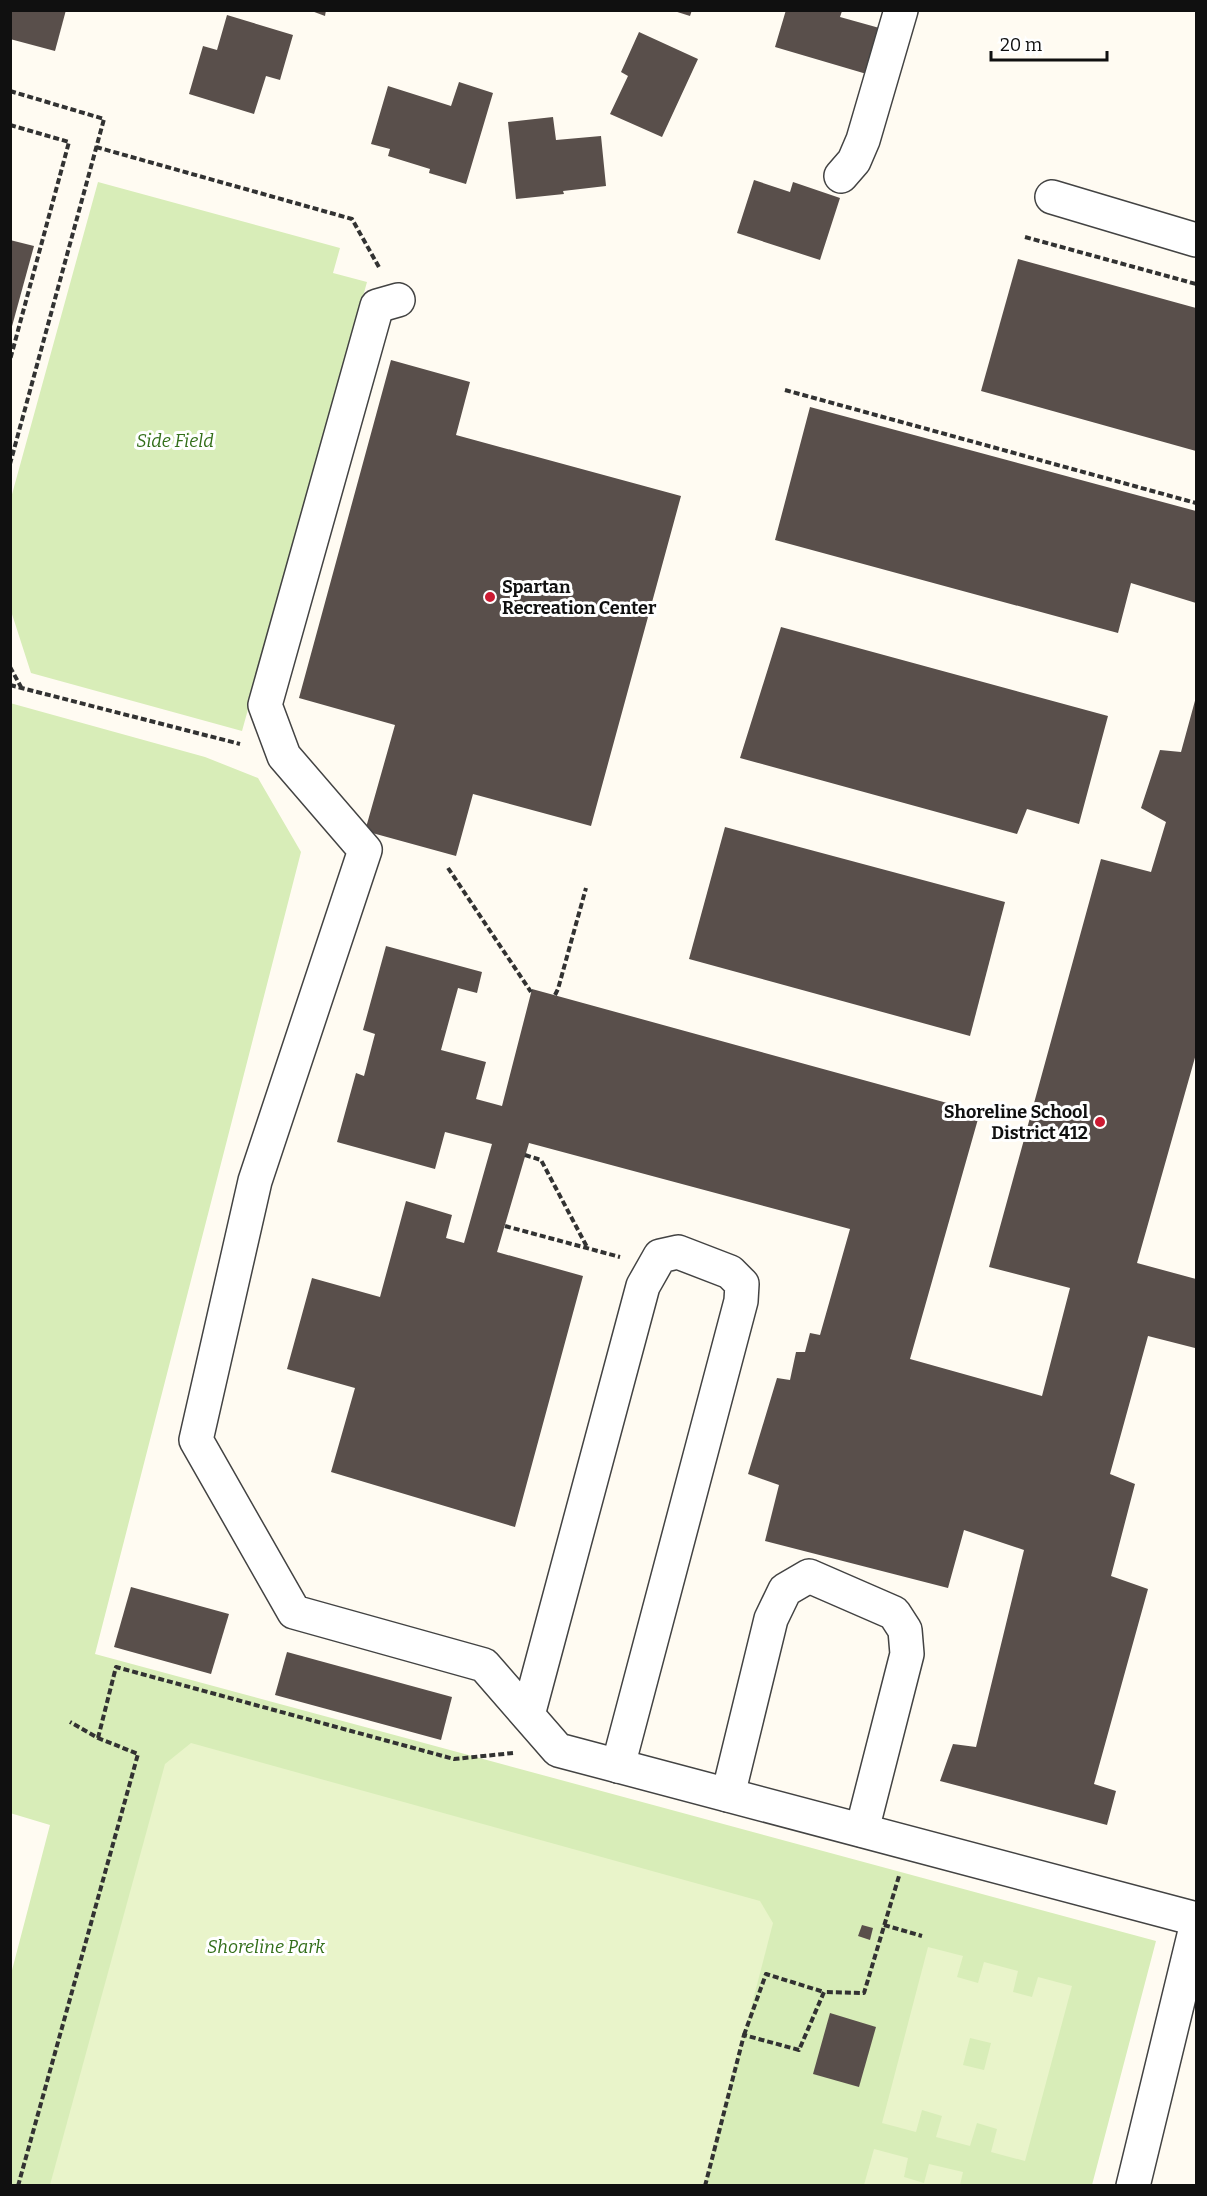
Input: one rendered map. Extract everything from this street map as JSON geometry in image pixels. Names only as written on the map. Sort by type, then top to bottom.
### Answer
[{"type":"street","points":[[841,176],[854,161],[863,140],[901,10]]},
{"type":"street","points":[[1052,197],[1197,240]]},
{"type":"street","points":[[398,300],[377,306],[265,705],[284,756],[365,850],[255,1181],[196,1440],[294,1612],[484,1665],[558,1750],[1197,1919]]},
{"type":"street","points":[[528,1715],[644,1286],[660,1256],[678,1252],[730,1272],[742,1284],[741,1301],[618,1766]]},
{"type":"street","points":[[728,1795],[771,1618],[785,1590],[809,1576],[894,1613],[905,1630],[907,1654],[862,1830]]},
{"type":"street","points":[[1132,2186],[1197,1926]]},
{"type":"path","points":[[10,91],[104,119],[10,464]]},
{"type":"path","points":[[10,125],[69,142],[10,360]]},
{"type":"path","points":[[96,147],[352,219],[398,300]]},
{"type":"path","points":[[1025,237],[1197,284]]},
{"type":"path","points":[[785,390],[1197,503]]},
{"type":"path","points":[[10,667],[21,687]]},
{"type":"path","points":[[10,685],[284,756]]},
{"type":"path","points":[[448,868],[531,992]]},
{"type":"path","points":[[555,995],[586,888]]},
{"type":"path","points":[[525,1155],[541,1160],[588,1248]]},
{"type":"path","points":[[505,1226],[655,1266]]},
{"type":"path","points":[[98,1738],[116,1667],[454,1759],[558,1750]]},
{"type":"path","points":[[18,2186],[138,1754],[98,1738],[70,1722]]},
{"type":"path","points":[[705,2186],[744,2035],[766,1974],[824,1992],[864,1993],[896,1885]]},
{"type":"path","points":[[884,1925],[922,1936]]},
{"type":"path","points":[[744,2035],[799,2050],[824,1992]]},
{"type":"green space","name":"Side Field","points":[[98,182],[340,248],[333,273],[367,282],[242,731],[31,673],[11,611],[11,498]]},
{"type":"green space","name":"Shoreline Park","points":[[10,703],[205,757],[258,778],[301,852],[95,1654],[1156,1941],[1092,2185],[11,2185],[11,1974],[50,1825],[10,1813]]},
{"type":"green space","points":[[191,1743],[760,1901],[773,1923],[705,2185],[50,2185],[165,1764]]},
{"type":"green space","points":[[928,1947],[963,1956],[957,1977],[978,1983],[984,1962],[1018,1971],[1013,1992],[1032,1997],[1038,1977],[1072,1986],[1025,2161],[991,2152],[997,2129],[977,2123],[970,2146],[936,2137],[942,2116],[922,2110],[916,2132],[882,2123]],"holes":[[[970,2038],[991,2043],[984,2070],[963,2065]]]},
{"type":"green space","points":[[874,2149],[908,2158],[904,2177],[924,2183],[929,2164],[963,2172],[960,2185],[864,2185]]},
{"type":"building","points":[[10,10],[66,10],[55,51],[10,39]]},
{"type":"building","points":[[309,10],[326,10],[325,16]]},
{"type":"building","points":[[671,10],[692,10],[690,16]]},
{"type":"building","points":[[786,10],[839,10],[842,11],[840,17],[883,29],[870,75],[775,47]]},
{"type":"building","points":[[227,15],[293,35],[280,80],[266,76],[254,114],[189,94],[203,46],[217,50]]},
{"type":"building","points":[[639,32],[698,59],[662,137],[610,114],[628,76],[621,72]]},
{"type":"building","points":[[459,82],[493,93],[466,184],[429,173],[430,169],[388,156],[390,149],[371,144],[388,86],[451,106]]},
{"type":"building","points":[[553,117],[556,140],[601,136],[606,186],[563,191],[564,194],[516,199],[508,122]]},
{"type":"building","points":[[754,180],[790,192],[793,182],[840,198],[820,260],[737,233]]},
{"type":"building","points":[[10,240],[34,246],[11,330],[10,330]]},
{"type":"building","points":[[1018,259],[1196,308],[1196,451],[981,391]]},
{"type":"building","name":"Spartan Recreation Center","points":[[391,360],[470,382],[456,435],[681,496],[591,826],[473,794],[456,856],[365,831],[395,725],[299,698]]},
{"type":"building","points":[[810,407],[1196,511],[1196,603],[1131,583],[1118,633],[775,540]]},
{"type":"building","points":[[781,627],[1108,716],[1079,824],[1027,809],[1017,834],[740,758]]},
{"type":"building","points":[[1196,697],[1196,1054],[1137,1263],[1196,1279],[1196,1341],[1195,1348],[1148,1336],[1110,1474],[1135,1484],[1111,1576],[1148,1589],[1094,1784],[1116,1791],[1107,1825],[940,1781],[953,1744],[976,1747],[1024,1550],[964,1530],[948,1588],[765,1541],[779,1485],[748,1474],[777,1378],[790,1380],[796,1352],[805,1352],[810,1333],[820,1335],[850,1229],[529,1143],[497,1252],[583,1276],[515,1527],[331,1472],[355,1388],[287,1369],[312,1278],[380,1297],[406,1201],[452,1215],[446,1238],[464,1243],[492,1144],[445,1132],[435,1169],[337,1142],[356,1073],[364,1076],[375,1034],[363,1030],[386,946],[482,972],[477,993],[458,988],[441,1050],[486,1062],[476,1099],[502,1106],[532,989],[980,1112],[910,1359],[1042,1396],[1070,1288],[989,1267],[1101,859],[1151,872],[1166,822],[1141,808],[1160,750],[1181,752]]},
{"type":"building","points":[[725,827],[1005,902],[970,1036],[689,959]]},
{"type":"building","points":[[131,1587],[229,1614],[211,1674],[114,1647]]},
{"type":"building","points":[[287,1652],[452,1697],[441,1740],[275,1695]]},
{"type":"building","points":[[862,1925],[873,1928],[870,1940],[858,1936]]},
{"type":"building","points":[[830,2013],[876,2027],[859,2087],[813,2074]]},
{"type":"place","name":"Spartan Recreation Center","points":[[490,597]]},
{"type":"place","name":"Shoreline School District 412","points":[[1100,1122]]}]
